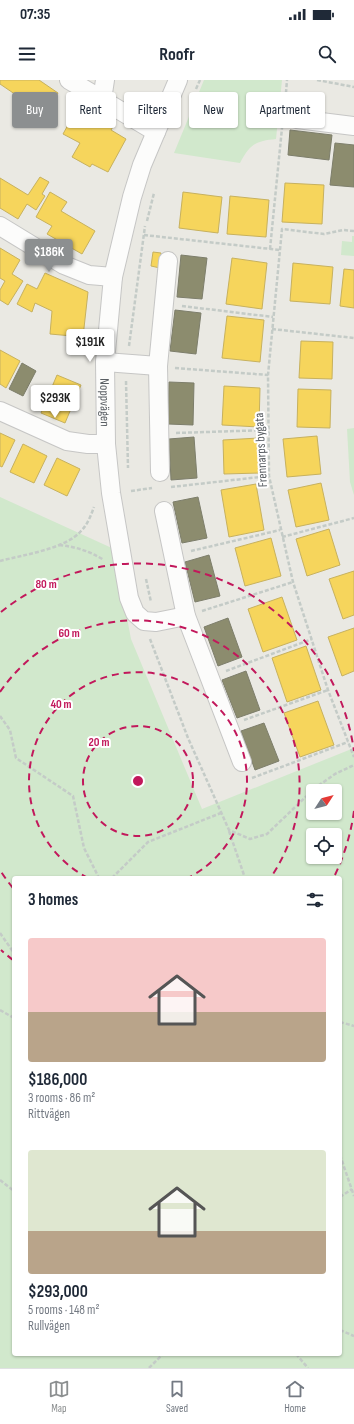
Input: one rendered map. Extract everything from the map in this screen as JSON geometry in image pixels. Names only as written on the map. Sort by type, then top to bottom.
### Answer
[{"type":"street","points":[[69,80],[89,92]]},
{"type":"street","points":[[103,92],[105,80]]},
{"type":"street","name":"Noppvägen","points":[[178,80],[156,132],[132,197],[113,277],[106,362],[106,444],[111,493],[129,598],[135,613],[144,621],[156,622],[186,616]]},
{"type":"street","points":[[116,108],[156,132]]},
{"type":"street","points":[[325,123],[354,126]]},
{"type":"street","points":[[0,226],[64,265],[89,274],[113,277]]},
{"type":"street","points":[[161,482],[158,366],[168,261]]},
{"type":"street","points":[[106,362],[158,366]]},
{"type":"street","points":[[0,411],[67,441],[88,444],[106,444]]},
{"type":"street","points":[[164,511],[186,616],[242,762]]},
{"type":"path","points":[[287,80],[287,92]]},
{"type":"path","points":[[317,80],[354,87]]},
{"type":"path","points":[[270,249],[287,128]]},
{"type":"path","name":"Frennarps bygata","points":[[354,231],[343,230],[324,234],[282,230],[272,317],[268,375],[267,430],[269,476],[293,582],[328,690],[354,757]]},
{"type":"path","points":[[123,232],[280,250]]},
{"type":"path","points":[[164,304],[272,317]]},
{"type":"path","points":[[272,329],[354,338]]},
{"type":"path","points":[[158,366],[268,375]]},
{"type":"path","points":[[159,434],[267,430]]},
{"type":"path","points":[[131,491],[161,482],[269,476]]},
{"type":"path","points":[[0,561],[58,545],[70,540],[81,533],[88,523],[99,495],[111,493]]},
{"type":"path","points":[[282,537],[354,518]]},
{"type":"path","points":[[173,555],[280,530]]},
{"type":"path","points":[[58,545],[77,547],[89,551],[113,566],[124,564]]},
{"type":"path","points":[[186,616],[293,582]]},
{"type":"path","points":[[210,678],[312,639]]},
{"type":"path","points":[[228,726],[328,690]]},
{"type":"path","points":[[0,716],[10,730],[16,758],[73,796],[84,848],[98,876]]},
{"type":"path","points":[[248,779],[348,742]]},
{"type":"path","points":[[114,876],[148,842],[221,812]]},
{"type":"path","points":[[229,830],[244,876]]},
{"type":"path","points":[[0,933],[12,950]]},
{"type":"path","points":[[0,1010],[12,1017]]},
{"type":"path","points":[[342,1023],[354,1026]]},
{"type":"path","points":[[342,1161],[354,1196]]},
{"type":"path","points":[[0,1180],[12,1189]]},
{"type":"path","points":[[342,1196],[352,1189]]},
{"type":"path","points":[[342,1331],[354,1336]]},
{"type":"path","points":[[149,1368],[161,1356]]},
{"type":"path","points":[[298,1356],[308,1368]]},
{"type":"green space","points":[[204,80],[282,80],[281,92],[246,92],[246,128],[277,128],[276,139],[258,142],[247,152],[240,163],[174,153],[189,116],[189,128],[238,128],[238,92],[199,92]]},
{"type":"green space","points":[[352,236],[354,236],[354,256],[341,255],[342,241],[352,242]]},
{"type":"green space","points":[[354,428],[354,495],[350,482],[347,429]]},
{"type":"green space","points":[[0,497],[114,549],[131,639],[202,809],[354,748],[354,1368],[0,1368]]},
{"type":"building: Homes","points":[[0,80],[39,80],[57,92],[12,92],[0,84]]},
{"type":"building: Homes","points":[[66,128],[112,128],[111,130],[126,139],[108,172],[92,164],[90,167],[72,157],[80,143],[63,134]]},
{"type":"building: Homes","points":[[40,177],[49,182],[42,194],[45,196],[36,210],[27,204],[18,219],[0,208],[0,178],[28,195]]},
{"type":"building: Homes","points":[[285,183],[324,185],[322,224],[282,222]]},
{"type":"building: Homes","points":[[50,192],[67,202],[61,211],[95,231],[82,254],[47,234],[52,226],[36,217]]},
{"type":"building: Homes","points":[[183,192],[222,197],[218,233],[179,228]]},
{"type":"building: Homes","points":[[230,196],[269,200],[266,237],[227,234]]},
{"type":"building: Homes","points":[[0,248],[20,260],[12,274],[23,281],[8,305],[0,300],[0,290],[5,281],[0,278]]},
{"type":"building: Homes","points":[[153,252],[161,253],[160,268],[151,266]]},
{"type":"building: Homes","points":[[232,258],[267,263],[262,309],[226,304]]},
{"type":"building: Homes","points":[[293,263],[333,267],[330,304],[290,301]]},
{"type":"building: Homes","points":[[344,269],[354,270],[354,308],[340,306]]},
{"type":"building: Homes","points":[[45,273],[88,292],[83,337],[50,334],[52,311],[35,303],[32,312],[17,304],[27,284],[37,289]]},
{"type":"building: Homes","points":[[227,316],[264,320],[260,362],[222,358]]},
{"type":"building: Homes","points":[[301,341],[333,342],[332,379],[299,378]]},
{"type":"building: Homes","points":[[0,350],[20,361],[6,388],[0,384]]},
{"type":"building: Homes","points":[[57,375],[81,385],[65,423],[41,413]]},
{"type":"building: Homes","points":[[224,386],[260,388],[259,427],[222,425]]},
{"type":"building: Homes","points":[[298,389],[331,390],[330,428],[297,427]]},
{"type":"building: Homes","points":[[0,433],[15,440],[2,467],[0,466]]},
{"type":"building: Homes","points":[[317,436],[321,474],[287,477],[283,439]]},
{"type":"building: Homes","points":[[259,438],[260,473],[224,474],[223,440]]},
{"type":"building: Homes","points":[[23,444],[47,456],[34,483],[10,472]]},
{"type":"building: Homes","points":[[57,458],[80,469],[67,496],[44,485]]},
{"type":"building: Homes","points":[[321,483],[329,520],[296,527],[288,490]]},
{"type":"building: Homes","points":[[256,484],[264,530],[229,537],[221,490]]},
{"type":"building: Homes","points":[[329,529],[340,565],[307,576],[296,539]]},
{"type":"building: Homes","points":[[271,538],[281,576],[245,586],[235,548]]},
{"type":"building: Homes","points":[[354,571],[354,615],[343,619],[329,579]]},
{"type":"building: Homes","points":[[282,597],[297,640],[263,652],[248,609]]},
{"type":"building: Homes","points":[[354,628],[354,671],[342,676],[328,637]]},
{"type":"building: Homes","points":[[306,646],[321,690],[287,702],[272,658]]},
{"type":"building: Homes","points":[[318,701],[334,745],[300,757],[284,713]]},
{"type":"building: Industry","points":[[290,130],[332,135],[329,160],[288,155]]},
{"type":"building: Industry","points":[[335,143],[354,145],[354,187],[330,185]]},
{"type":"building: Industry","points":[[181,255],[207,258],[202,299],[177,297]]},
{"type":"building: Industry","points":[[175,310],[201,313],[196,354],[170,351]]},
{"type":"building: Industry","points":[[22,363],[36,371],[23,396],[9,389]]},
{"type":"building: Industry","points":[[169,382],[194,383],[193,425],[168,424]]},
{"type":"building: Industry","points":[[194,437],[197,478],[171,480],[169,439]]},
{"type":"building: Industry","points":[[198,497],[207,538],[182,543],[173,502]]},
{"type":"building: Industry","points":[[209,555],[220,596],[195,602],[185,562]]},
{"type":"building: Industry","points":[[228,618],[242,657],[218,666],[204,627]]},
{"type":"building: Industry","points":[[246,671],[260,710],[237,718],[222,680]]},
{"type":"building: Industry","points":[[264,723],[279,761],[255,770],[241,731]]}]
